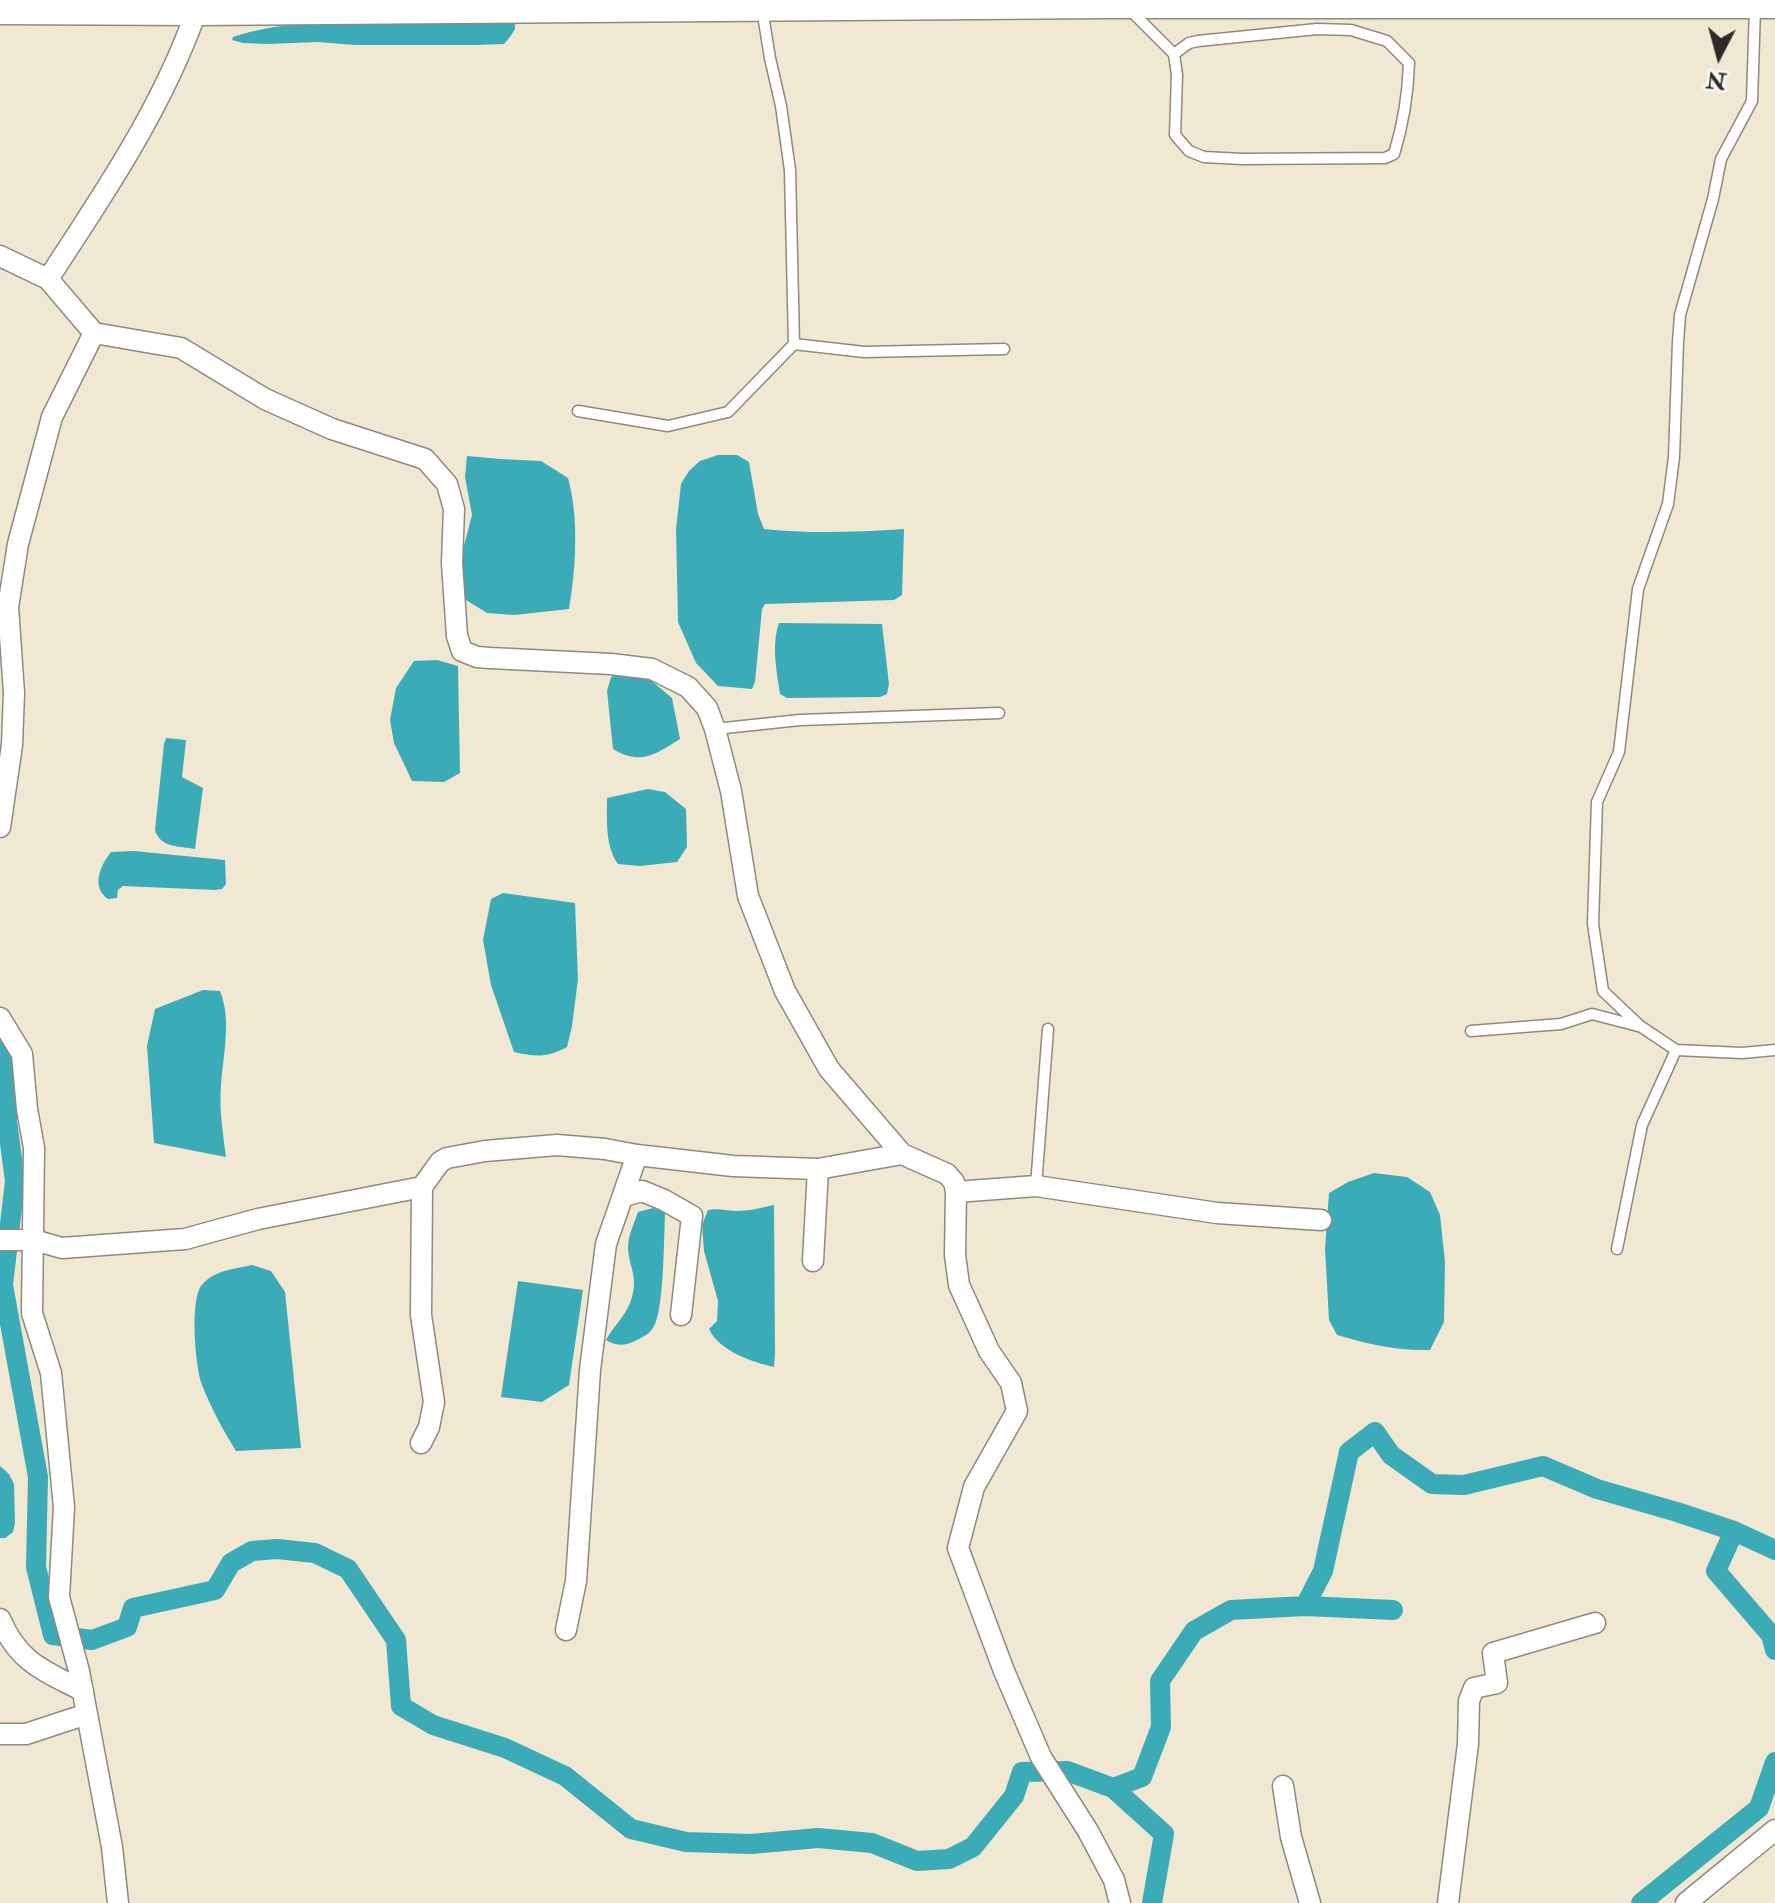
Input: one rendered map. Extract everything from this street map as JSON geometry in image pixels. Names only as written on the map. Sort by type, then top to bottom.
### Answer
[{"type":"street","points":[[0,11],[1761,4]]},
{"type":"street","points":[[48,279],[114,179],[182,50],[196,12]]},
{"type":"street","points":[[0,256],[48,279],[94,333],[181,348],[265,399],[332,429],[425,459],[447,484],[454,509],[452,563],[457,636],[462,651],[477,657],[652,669],[688,687],[707,708],[731,791],[748,896],[785,991],[829,1069],[902,1154],[947,1174],[954,1182],[955,1255],[959,1285],[989,1351],[1011,1383],[1017,1411],[974,1487],[958,1548],[1004,1671],[1041,1757],[1088,1831],[1114,1880],[1120,1903]]},
{"type":"street","points":[[0,827],[12,745],[14,706],[4,607],[52,417],[94,333]]},
{"type":"street","points":[[0,1018],[22,1054],[34,1148],[32,1313],[51,1373],[64,1507],[59,1597],[81,1681],[112,1847],[118,1903]]},
{"type":"street","points":[[421,1443],[429,1427],[434,1402],[421,1315],[422,1187],[440,1162],[485,1151],[557,1145],[733,1166],[818,1169],[902,1154]]},
{"type":"street","points":[[566,1630],[576,1581],[590,1370],[606,1244],[637,1155]]},
{"type":"street","points":[[813,1261],[818,1169]]},
{"type":"street","points":[[956,1192],[1036,1186],[1217,1213],[1321,1220]]},
{"type":"street","points":[[0,1240],[34,1240],[62,1248],[185,1239],[258,1219],[422,1187]]},
{"type":"street","points":[[624,1196],[642,1191],[692,1216],[681,1315]]},
{"type":"street","points":[[0,1619],[17,1650],[35,1666],[81,1681]]},
{"type":"street","points":[[1448,1903],[1468,1744],[1469,1701],[1474,1688],[1497,1683],[1493,1653],[1595,1623]]},
{"type":"street","points":[[0,1734],[26,1734],[87,1714]]},
{"type":"street","points":[[1283,1786],[1291,1837],[1310,1903]]},
{"type":"street","points":[[1686,1903],[1775,1830]]},
{"type":"lane","points":[[1761,4],[1752,101],[1721,159],[1680,315],[1674,457],[1668,504],[1638,589],[1619,752],[1597,802],[1593,924],[1603,991],[1640,1026],[1676,1050],[1742,1053],[1775,1050]]},
{"type":"lane","points":[[1125,5],[1174,54],[1177,75],[1175,135],[1189,151],[1204,157],[1242,159],[1385,158],[1394,154],[1408,87],[1409,63],[1387,41],[1351,30],[1317,29],[1198,41],[1189,43],[1174,54]]},
{"type":"lane","points":[[578,411],[668,426],[728,412],[794,344],[790,170],[762,7]]},
{"type":"lane","points":[[794,344],[864,352],[1004,349]]},
{"type":"lane","points":[[715,729],[800,720],[999,713]]},
{"type":"lane","points":[[1471,1031],[1561,1024],[1592,1014],[1640,1026]]},
{"type":"lane","points":[[1036,1186],[1048,1029]]},
{"type":"lane","points":[[1617,1249],[1642,1125],[1676,1050]]},
{"type":"water","points":[[362,20],[512,20],[515,29],[504,44],[267,44],[232,40],[249,32],[281,26]]},
{"type":"water","points":[[718,455],[737,455],[749,462],[758,514],[764,529],[834,532],[904,529],[902,595],[894,600],[765,604],[752,689],[718,686],[696,663],[678,622],[676,529],[681,484],[700,461]]},
{"type":"water","points":[[467,456],[541,461],[568,478],[574,509],[575,543],[569,609],[514,615],[487,613],[458,595],[459,565],[472,515],[465,477]]},
{"type":"water","points":[[779,623],[882,624],[889,684],[887,694],[880,697],[787,698],[780,694],[775,650]]},
{"type":"water","points":[[437,660],[458,666],[460,773],[444,782],[412,781],[394,743],[390,720],[396,688],[414,661]]},
{"type":"water","points":[[626,672],[647,677],[672,698],[680,739],[648,756],[632,757],[613,749],[607,691],[611,677]]},
{"type":"water","points":[[166,738],[186,740],[182,777],[203,788],[195,849],[166,843],[155,830]]},
{"type":"water","points":[[648,789],[665,792],[686,809],[687,847],[677,862],[640,866],[618,864],[609,841],[607,798]]},
{"type":"water","points":[[134,851],[225,860],[226,884],[222,889],[215,890],[123,886],[118,890],[117,898],[108,899],[99,883],[104,864],[111,852]]},
{"type":"water","points":[[503,893],[575,903],[578,979],[572,1026],[567,1047],[547,1055],[514,1052],[491,985],[483,940],[491,899]]},
{"type":"water","points":[[203,990],[220,991],[226,1014],[221,1104],[226,1157],[154,1143],[147,1046],[155,1009]]},
{"type":"water","points":[[1374,1173],[1407,1177],[1430,1192],[1440,1215],[1445,1262],[1444,1322],[1430,1350],[1383,1346],[1337,1335],[1329,1320],[1325,1249],[1329,1193]]},
{"type":"water","points":[[774,1205],[774,1367],[746,1359],[728,1349],[709,1329],[717,1321],[718,1301],[704,1251],[702,1225],[708,1210],[740,1211]]},
{"type":"water","points":[[653,1208],[665,1213],[662,1289],[657,1318],[652,1329],[643,1337],[620,1345],[606,1340],[627,1309],[634,1290],[628,1248],[630,1234],[638,1212]]},
{"type":"water","points":[[252,1265],[271,1271],[285,1292],[301,1448],[236,1451],[213,1410],[199,1376],[195,1319],[201,1286],[218,1273]]},
{"type":"water","points":[[518,1281],[583,1290],[569,1385],[542,1402],[501,1397]]},
{"type":"water","points":[[0,1466],[14,1484],[15,1523],[13,1532],[5,1538],[0,1538]]},
{"type":"waterway","points":[[0,1042],[8,1064],[7,1121],[15,1181],[3,1285],[38,1477],[36,1567],[53,1635],[92,1640],[127,1627],[133,1608],[215,1590],[231,1563],[252,1551],[277,1549],[315,1553],[348,1569],[396,1640],[401,1706],[433,1725],[505,1748],[565,1776],[631,1829],[686,1842],[751,1844],[818,1838],[872,1843],[917,1861],[949,1859],[973,1847],[1014,1796],[1022,1772],[1067,1771],[1113,1788],[1164,1834],[1152,1903]]},
{"type":"waterway","points":[[1305,1606],[1323,1571],[1349,1452],[1375,1432],[1391,1455],[1432,1484],[1464,1485],[1543,1466],[1597,1489],[1734,1531],[1775,1550]]},
{"type":"waterway","points":[[1734,1531],[1716,1571],[1771,1635],[1775,1650]]},
{"type":"waterway","points":[[1113,1788],[1142,1777],[1161,1727],[1160,1681],[1194,1631],[1231,1610],[1305,1606],[1393,1610]]},
{"type":"waterway","points":[[1641,1903],[1759,1808],[1775,1762]]}]
